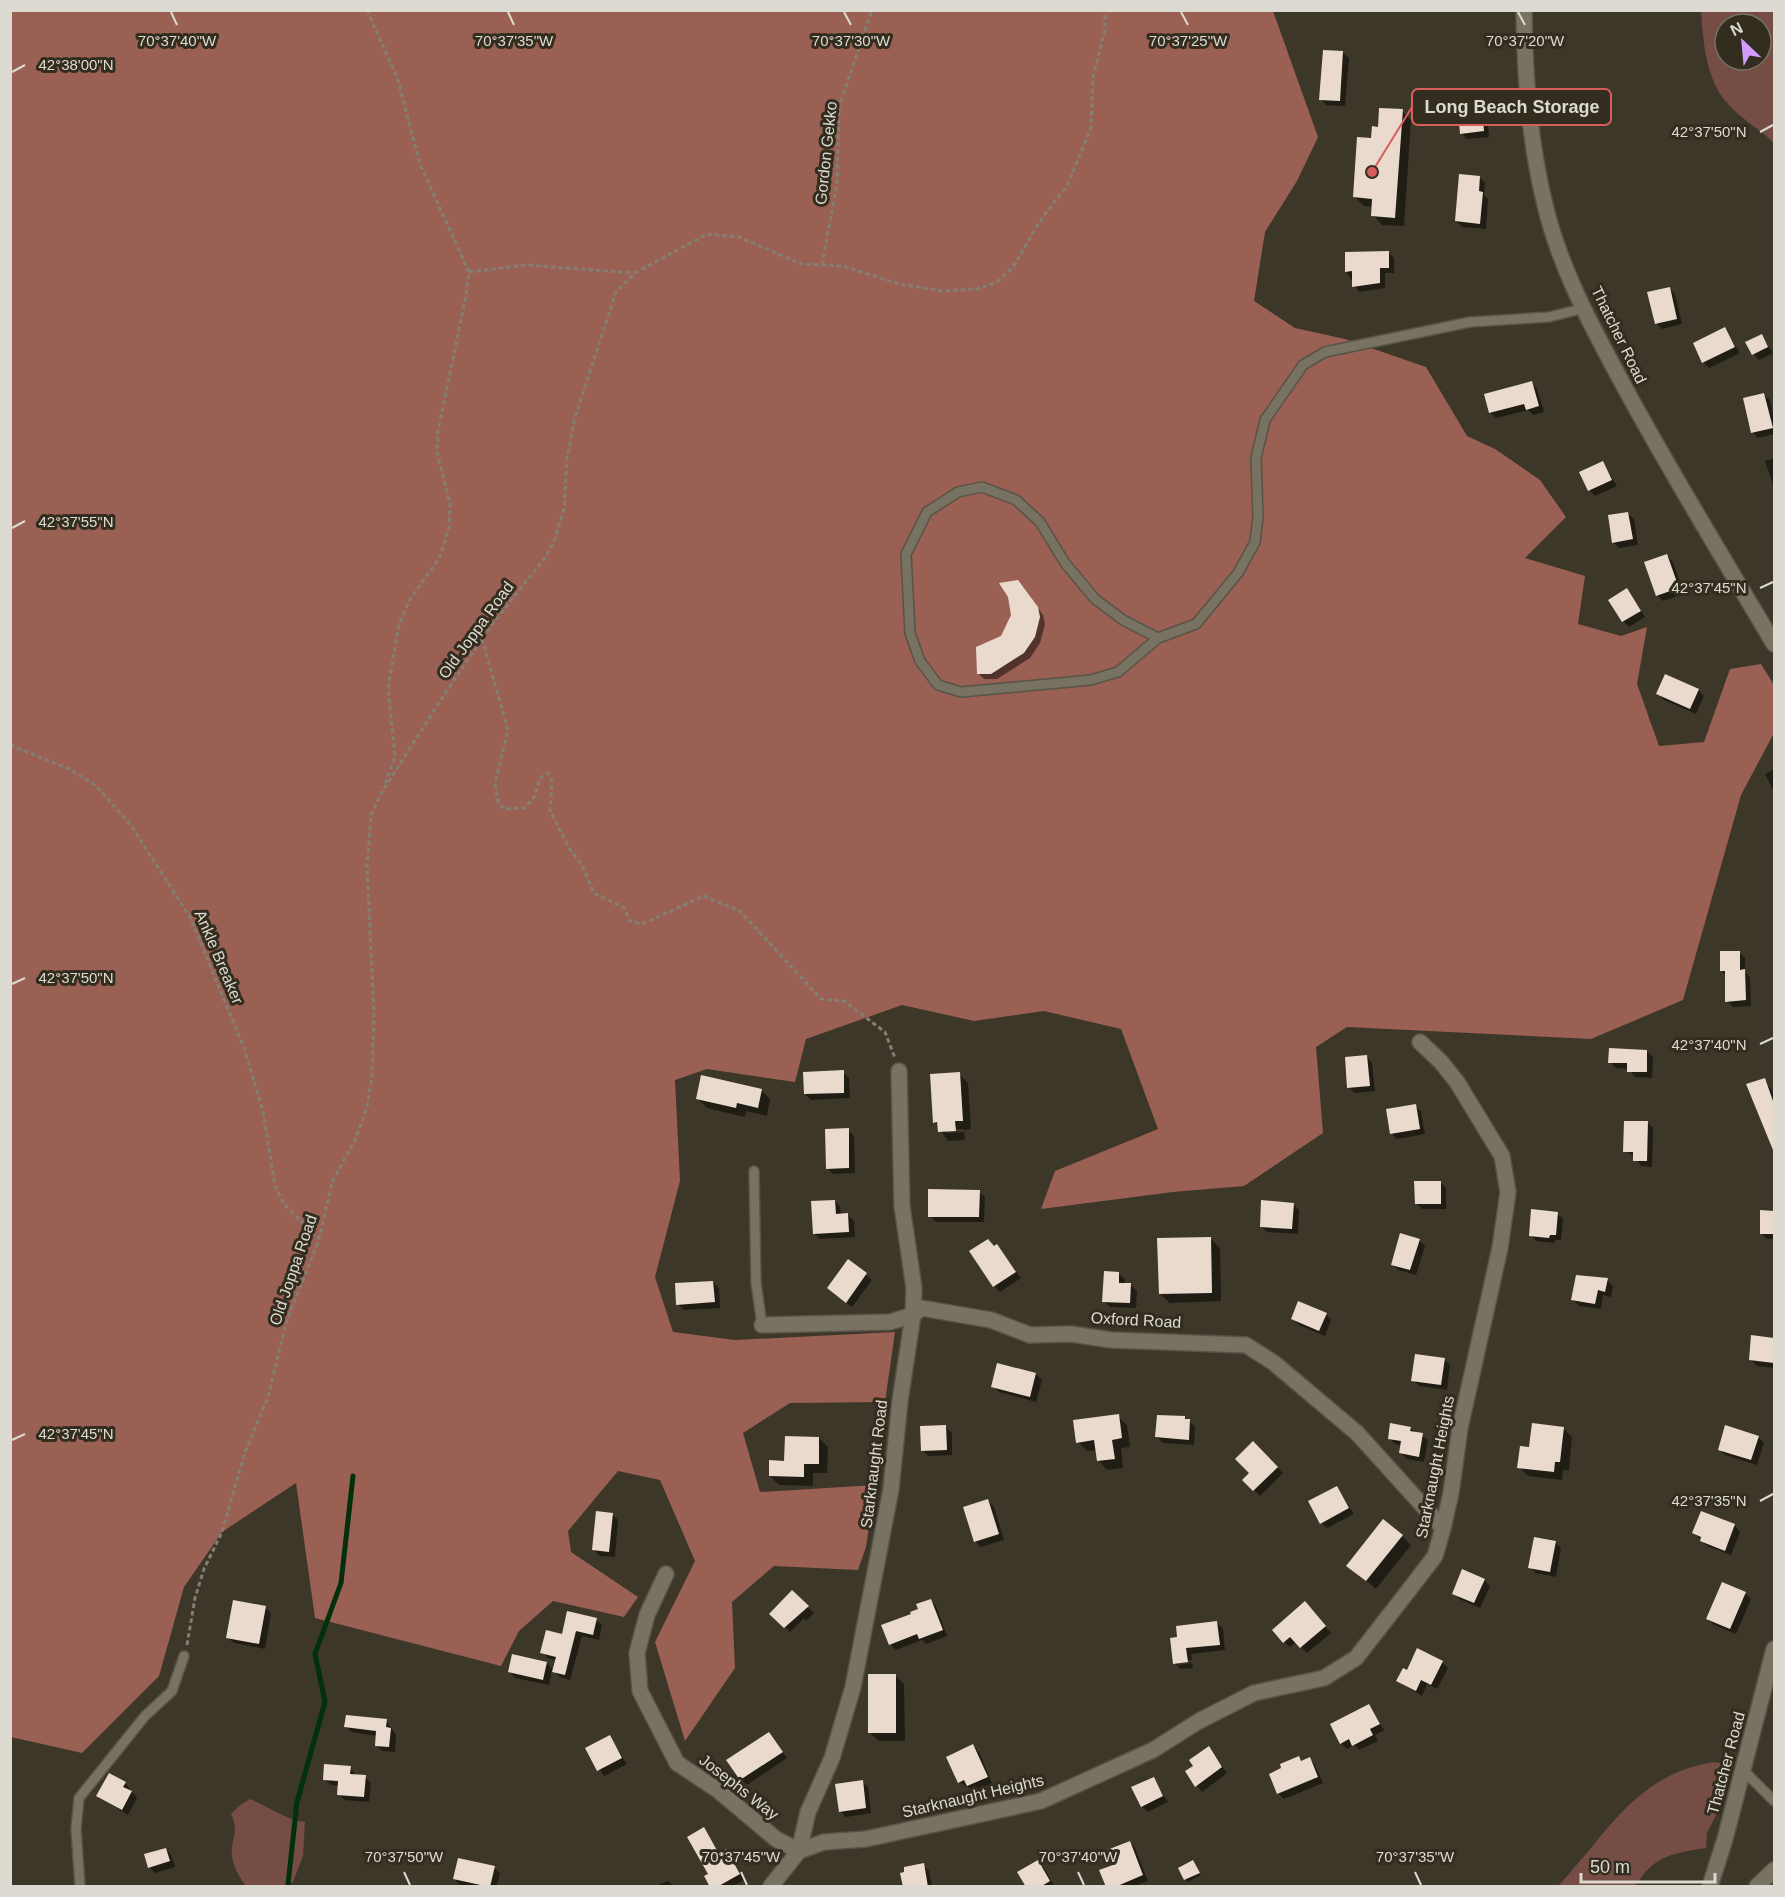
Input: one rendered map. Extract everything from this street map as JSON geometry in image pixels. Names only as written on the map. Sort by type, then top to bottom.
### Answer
[{"type":"street","name":"Thatcher Road","points":[[1524,10],[1525,72],[1531,139],[1545,207],[1566,266],[1646,427],[1774,644]]},
{"type":"street","name":"Starknaught Heights","points":[[799,1851],[824,1842],[866,1839],[1041,1801],[1153,1750],[1199,1721],[1254,1693],[1324,1678],[1356,1658],[1435,1556],[1451,1493],[1460,1428],[1500,1248],[1508,1192],[1502,1156],[1456,1082],[1441,1062],[1420,1042]]},
{"type":"street","name":"Starknaught Road","points":[[799,1851],[808,1812],[832,1758],[847,1707],[864,1637],[891,1489],[900,1401],[913,1315],[910,1253],[902,1206],[899,1071]]},
{"type":"street","name":"Oxford Road","points":[[762,1325],[890,1322],[913,1315],[921,1308],[991,1320],[1030,1335],[1071,1334],[1112,1340],[1246,1345],[1274,1363],[1357,1433],[1443,1528]]},
{"type":"street","name":"Josephs Way","points":[[666,1574],[647,1615],[637,1653],[640,1691],[677,1763],[719,1791],[776,1839],[799,1851]]},
{"type":"street","name":"Thatcher Road","points":[[1710,1887],[1774,1649]]},
{"type":"street","points":[[771,1887],[799,1851]]},
{"type":"street","points":[[1757,1887],[1774,1870]]},
{"type":"lane","points":[[1158,638],[1123,620],[1095,599],[1065,563],[1040,522],[1016,500],[982,487],[958,492],[927,512],[906,554],[910,633],[920,661],[938,685],[961,692],[1091,680],[1118,672],[1158,638],[1196,624],[1233,580],[1255,542],[1258,517],[1256,458],[1265,420],[1303,365],[1325,352],[1470,322],[1549,317],[1585,308]]},
{"type":"lane","points":[[754,1171],[756,1283],[762,1325]]},
{"type":"lane","points":[[80,1887],[76,1829],[79,1798],[144,1716],[172,1691],[184,1656]]},
{"type":"lane","points":[[1743,1770],[1774,1802]]},
{"type":"path","points":[[367,10],[398,80],[420,164],[469,272],[438,431],[437,453],[450,503],[449,527],[440,557],[409,601],[399,624],[388,688],[395,757],[382,792]]},
{"type":"path","name":"Gordon Gekko","points":[[822,265],[837,183],[839,106],[872,10]]},
{"type":"path","name":"Old Joppa Road","points":[[184,1656],[195,1598],[204,1569],[222,1532],[245,1452],[268,1397],[286,1323],[319,1240],[332,1182],[355,1140],[367,1107],[372,1076],[374,1013],[367,867],[372,815],[382,792],[482,639],[545,558],[555,539],[564,509],[567,458],[575,417],[616,292],[635,273],[706,234],[739,237],[801,264],[843,266],[899,284],[941,291],[978,289],[997,282],[1013,267],[1042,218],[1067,186],[1091,128],[1093,77],[1105,29],[1105,10]]},
{"type":"path","points":[[469,272],[527,265],[635,273]]},
{"type":"path","points":[[10,582],[10,591]]},
{"type":"path","points":[[482,639],[508,730],[495,783],[498,802],[504,809],[524,808],[535,796],[540,778],[548,773],[552,781],[550,810],[569,848],[582,865],[594,893],[624,908],[630,921],[642,924],[704,896],[740,911],[821,999],[844,1001],[885,1032],[899,1071]]},
{"type":"path","name":"Ankle Breaker","points":[[10,745],[69,768],[95,785],[130,824],[190,917],[244,1048],[263,1111],[275,1186],[284,1204],[319,1240]]},
{"type":"shaded area","points":[[11,11],[1273,11],[1318,137],[1297,181],[1265,232],[1254,301],[1295,328],[1345,339],[1426,367],[1467,436],[1495,449],[1540,480],[1566,517],[1525,558],[1585,576],[1578,624],[1621,636],[1647,627],[1637,684],[1659,746],[1704,742],[1730,669],[1761,664],[1774,685],[1774,733],[1741,795],[1683,1000],[1591,1039],[1347,1027],[1316,1047],[1323,1133],[1244,1186],[1173,1192],[1041,1209],[1055,1171],[1158,1129],[1121,1029],[1044,1011],[974,1021],[902,1005],[806,1039],[795,1082],[707,1069],[675,1080],[680,1181],[655,1277],[673,1332],[735,1340],[895,1332],[885,1402],[790,1403],[743,1433],[760,1492],[875,1485],[866,1547],[858,1570],[774,1566],[732,1602],[735,1668],[685,1741],[655,1642],[695,1561],[660,1480],[618,1471],[568,1531],[571,1552],[638,1597],[624,1617],[553,1601],[519,1631],[501,1666],[315,1618],[296,1483],[222,1532],[184,1587],[159,1676],[82,1753],[11,1737]]},
{"type":"shaded area","points":[[1701,11],[1774,11],[1774,143],[1728,104],[1710,72]]},
{"type":"shaded area","points":[[1714,1762],[1730,1765],[1717,1813],[1707,1833],[1706,1848],[1673,1854],[1657,1862],[1635,1886],[1558,1886],[1609,1827],[1644,1793],[1664,1779],[1687,1769]]},
{"type":"shaded area","points":[[250,1799],[284,1816],[305,1822],[303,1856],[293,1882],[283,1886],[246,1886],[237,1872],[232,1856],[235,1826],[231,1814]]},
{"type":"building","points":[[1323,50],[1343,51],[1340,101],[1319,100]]},
{"type":"building","points":[[1481,94],[1484,131],[1460,134],[1457,96]]},
{"type":"building","points":[[1379,108],[1403,109],[1395,218],[1371,216],[1372,199],[1353,197],[1357,137],[1371,138],[1372,126],[1378,127]]},
{"type":"building","points":[[1459,174],[1480,176],[1479,191],[1483,192],[1480,224],[1455,221]]},
{"type":"building","points":[[1389,251],[1389,268],[1380,268],[1380,283],[1352,287],[1352,271],[1345,272],[1345,252]]},
{"type":"building","points":[[1670,287],[1677,319],[1655,324],[1647,292]]},
{"type":"building","points":[[1725,327],[1735,347],[1702,363],[1693,343]]},
{"type":"building","points":[[1762,334],[1768,347],[1752,355],[1745,342]]},
{"type":"building","points":[[1532,381],[1539,406],[1526,410],[1524,404],[1489,413],[1484,394]]},
{"type":"building","points":[[1764,393],[1773,428],[1751,433],[1743,398]]},
{"type":"building","points":[[1603,461],[1612,480],[1588,491],[1579,472]]},
{"type":"building","points":[[1628,512],[1633,539],[1612,543],[1608,515]]},
{"type":"building","points":[[1667,554],[1679,588],[1656,596],[1644,562]]},
{"type":"building","points":[[1018,580],[1038,607],[1040,617],[1035,637],[1024,653],[991,674],[977,674],[976,647],[1001,636],[1011,615],[1008,597],[999,583]]},
{"type":"building","points":[[1627,588],[1641,611],[1622,622],[1608,600]]},
{"type":"building","points":[[1665,674],[1699,689],[1690,709],[1656,694]]},
{"type":"building","points":[[1720,951],[1740,951],[1740,970],[1745,969],[1746,1000],[1725,1002],[1725,971],[1720,971]]},
{"type":"building","points":[[1609,1048],[1647,1050],[1647,1072],[1627,1072],[1627,1063],[1608,1063]]},
{"type":"building","points":[[1367,1055],[1370,1086],[1347,1088],[1345,1057]]},
{"type":"building","points":[[844,1070],[844,1093],[804,1094],[803,1072]]},
{"type":"building","points":[[960,1072],[963,1121],[955,1121],[956,1131],[938,1132],[937,1122],[933,1123],[930,1074]]},
{"type":"building","points":[[701,1075],[762,1089],[758,1108],[737,1103],[736,1108],[696,1099]]},
{"type":"building","points":[[1765,1078],[1774,1104],[1773,1150],[1746,1084]]},
{"type":"building","points":[[1416,1104],[1420,1129],[1390,1134],[1386,1109]]},
{"type":"building","points":[[1624,1121],[1648,1121],[1647,1161],[1633,1161],[1633,1152],[1623,1152]]},
{"type":"building","points":[[849,1128],[849,1168],[826,1169],[825,1129]]},
{"type":"building","points":[[1414,1181],[1441,1181],[1441,1204],[1415,1204]]},
{"type":"building","points":[[928,1189],[980,1190],[979,1217],[928,1217]]},
{"type":"building","points":[[835,1200],[836,1214],[848,1213],[849,1232],[813,1234],[811,1201]]},
{"type":"building","points":[[1261,1200],[1294,1203],[1292,1229],[1260,1227]]},
{"type":"building","points":[[1531,1209],[1558,1212],[1556,1235],[1550,1235],[1549,1238],[1529,1236]]},
{"type":"building","points":[[1760,1210],[1774,1211],[1774,1234],[1760,1234]]},
{"type":"building","points":[[1400,1233],[1420,1239],[1410,1270],[1391,1265]]},
{"type":"building","points":[[1211,1237],[1212,1293],[1159,1294],[1157,1238]]},
{"type":"building","points":[[988,1239],[994,1246],[997,1244],[1016,1272],[993,1287],[969,1251]]},
{"type":"building","points":[[848,1259],[867,1273],[846,1303],[827,1288]]},
{"type":"building","points":[[1104,1271],[1119,1272],[1119,1283],[1131,1283],[1130,1303],[1102,1302]]},
{"type":"building","points":[[1576,1275],[1608,1278],[1605,1292],[1598,1290],[1595,1304],[1571,1300]]},
{"type":"building","points":[[713,1281],[715,1302],[676,1305],[675,1283]]},
{"type":"building","points":[[1298,1301],[1327,1313],[1319,1331],[1291,1319]]},
{"type":"building","points":[[1751,1335],[1774,1338],[1774,1363],[1749,1360]]},
{"type":"building","points":[[1415,1354],[1445,1358],[1441,1385],[1411,1381]]},
{"type":"building","points":[[997,1363],[1036,1373],[1030,1397],[991,1387]]},
{"type":"building","points":[[1119,1414],[1122,1438],[1112,1440],[1115,1459],[1097,1461],[1094,1440],[1076,1443],[1073,1420]]},
{"type":"building","points":[[1157,1415],[1185,1416],[1185,1419],[1190,1419],[1189,1440],[1155,1437]]},
{"type":"building","points":[[1390,1423],[1411,1427],[1410,1431],[1423,1433],[1419,1457],[1399,1453],[1401,1441],[1388,1439]]},
{"type":"building","points":[[1532,1423],[1564,1427],[1560,1462],[1555,1462],[1554,1472],[1517,1468],[1520,1446],[1529,1447]]},
{"type":"building","points":[[946,1425],[947,1450],[921,1451],[920,1426]]},
{"type":"building","points":[[1725,1425],[1759,1436],[1751,1460],[1718,1450]]},
{"type":"building","points":[[785,1436],[819,1437],[819,1464],[804,1464],[804,1477],[769,1476],[769,1460],[784,1461]]},
{"type":"building","points":[[1253,1441],[1278,1467],[1253,1491],[1242,1480],[1249,1473],[1235,1459]]},
{"type":"building","points":[[1337,1486],[1349,1508],[1320,1524],[1308,1501]]},
{"type":"building","points":[[988,1499],[999,1534],[974,1542],[963,1507]]},
{"type":"building","points":[[596,1511],[613,1513],[609,1552],[592,1550]]},
{"type":"building","points":[[1701,1511],[1735,1524],[1725,1551],[1700,1541],[1701,1537],[1692,1533]]},
{"type":"building","points":[[1383,1519],[1403,1535],[1366,1581],[1346,1566]]},
{"type":"building","points":[[1534,1537],[1556,1541],[1550,1572],[1528,1568]]},
{"type":"building","points":[[1462,1569],[1485,1579],[1474,1603],[1452,1594]]},
{"type":"building","points":[[1722,1582],[1746,1592],[1730,1629],[1706,1619]]},
{"type":"building","points":[[792,1590],[809,1606],[784,1628],[769,1614]]},
{"type":"building","points":[[931,1599],[943,1630],[919,1639],[917,1634],[889,1645],[881,1625],[911,1614],[910,1612],[918,1609],[916,1604]]},
{"type":"building","points":[[233,1600],[266,1606],[259,1644],[226,1638]]},
{"type":"building","points":[[1305,1601],[1326,1626],[1300,1648],[1290,1637],[1283,1643],[1272,1630]]},
{"type":"building","points":[[567,1611],[597,1618],[593,1635],[576,1631],[565,1675],[552,1672],[556,1657],[540,1653],[546,1630],[562,1634]]},
{"type":"building","points":[[1217,1621],[1220,1645],[1186,1648],[1188,1662],[1173,1664],[1170,1638],[1177,1637],[1176,1626]]},
{"type":"building","points":[[1417,1648],[1443,1661],[1431,1685],[1421,1680],[1416,1691],[1396,1681],[1403,1668],[1407,1670]]},
{"type":"building","points":[[512,1654],[547,1662],[543,1680],[508,1672]]},
{"type":"building","points":[[868,1674],[896,1674],[896,1733],[868,1733]]},
{"type":"building","points":[[1369,1704],[1380,1724],[1370,1729],[1373,1735],[1352,1746],[1349,1739],[1340,1744],[1330,1724]]},
{"type":"building","points":[[346,1715],[387,1719],[386,1727],[391,1728],[389,1747],[375,1746],[376,1731],[344,1727]]},
{"type":"building","points":[[769,1732],[783,1752],[740,1780],[726,1760]]},
{"type":"building","points":[[610,1735],[622,1758],[597,1771],[585,1748]]},
{"type":"building","points":[[973,1744],[988,1777],[967,1786],[964,1780],[958,1783],[946,1757]]},
{"type":"building","points":[[1209,1746],[1222,1767],[1195,1787],[1185,1771],[1193,1766],[1189,1760]]},
{"type":"building","points":[[1299,1756],[1301,1761],[1310,1757],[1318,1777],[1277,1794],[1269,1774],[1281,1768],[1280,1764]]},
{"type":"building","points":[[324,1764],[351,1766],[350,1774],[366,1775],[364,1797],[337,1795],[338,1781],[323,1780]]},
{"type":"building","points":[[109,1773],[126,1782],[123,1787],[132,1791],[122,1810],[96,1796]]},
{"type":"building","points":[[1154,1777],[1163,1796],[1141,1807],[1131,1787]]},
{"type":"building","points":[[863,1780],[866,1808],[839,1812],[835,1784]]},
{"type":"building","points":[[704,1827],[719,1854],[726,1849],[740,1874],[717,1887],[710,1887],[704,1876],[708,1874],[687,1837]]},
{"type":"building","points":[[1130,1841],[1143,1875],[1115,1887],[1106,1887],[1099,1870],[1113,1865],[1107,1850]]},
{"type":"building","points":[[166,1848],[170,1861],[148,1868],[144,1854]]},
{"type":"building","points":[[458,1858],[495,1866],[490,1887],[453,1879]]},
{"type":"building","points":[[1038,1860],[1050,1881],[1040,1887],[1026,1887],[1017,1872]]},
{"type":"building","points":[[1193,1860],[1200,1873],[1184,1880],[1178,1868]]},
{"type":"building","points":[[924,1863],[928,1887],[903,1887],[900,1873],[904,1872],[904,1867]]},
{"type":"waterway","points":[[288,1884],[297,1802],[325,1702],[315,1654],[341,1583],[353,1476]]},
{"type":"place","name":"Long Beach Storage","points":[[1372,172]]}]
